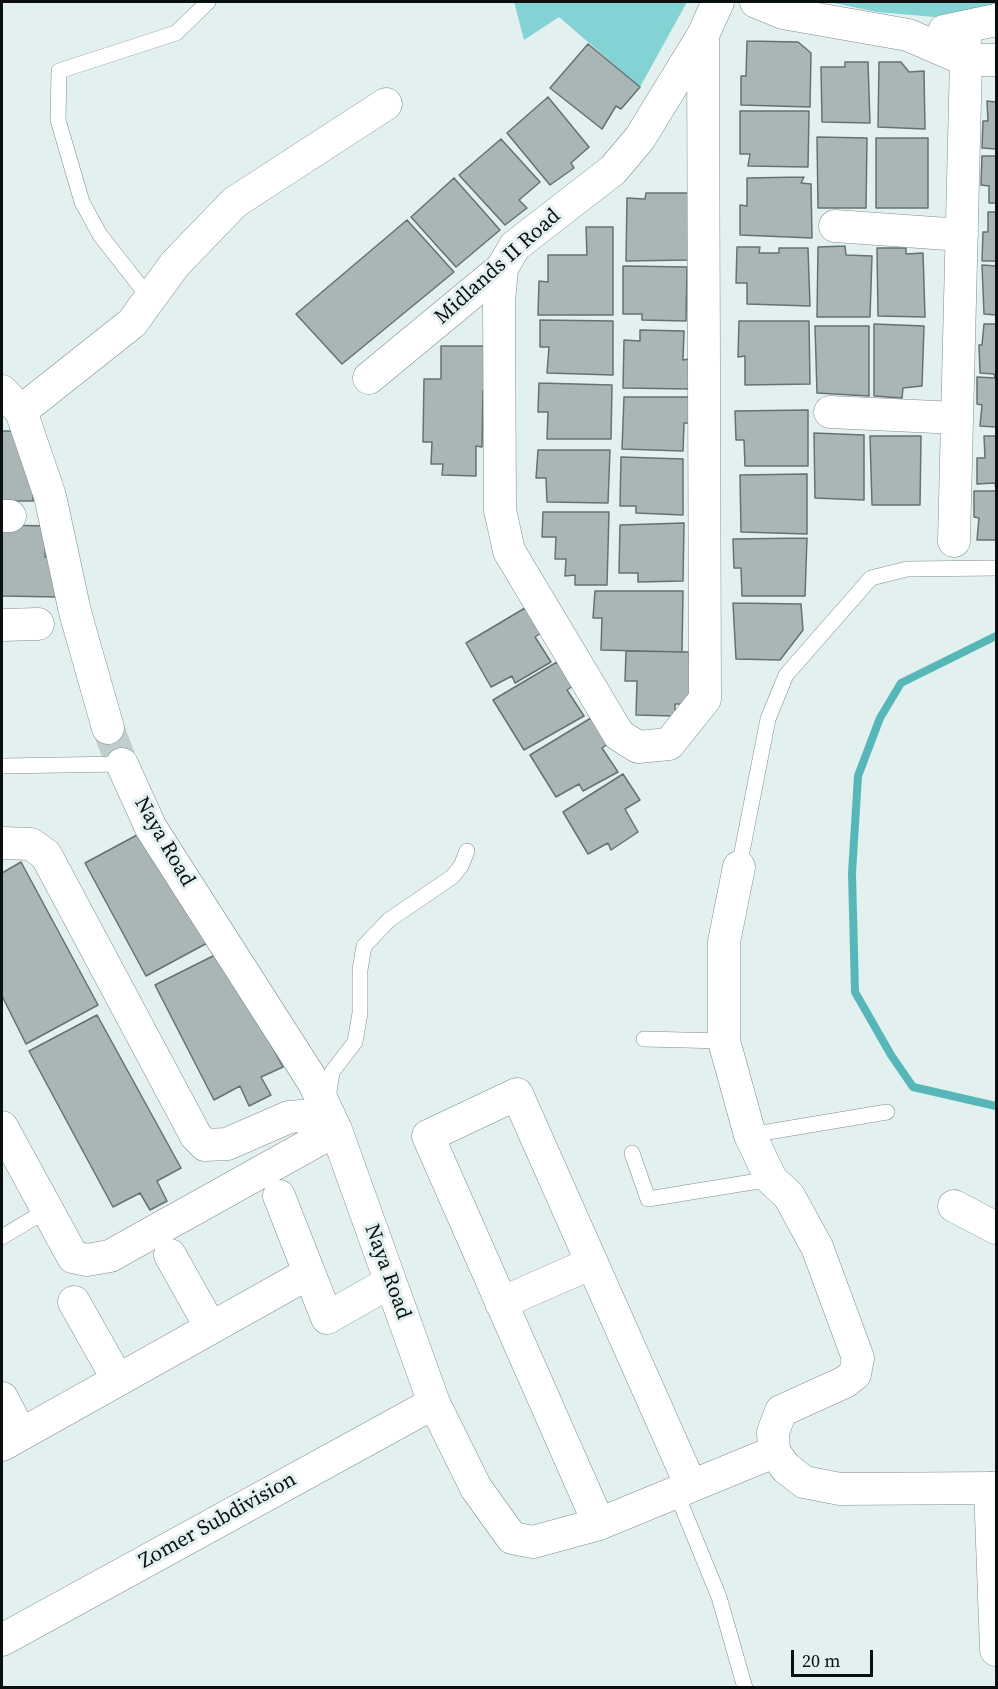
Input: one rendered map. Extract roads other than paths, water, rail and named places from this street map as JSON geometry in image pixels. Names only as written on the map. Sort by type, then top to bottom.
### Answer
[{"type":"street","name":"Midlands II Road","points":[[369,378],[502,268],[515,246],[613,170],[640,138],[704,34],[718,2]]},
{"type":"street","points":[[756,2],[783,13],[908,36],[981,60]]},
{"type":"street","points":[[908,36],[964,29],[996,20]]},
{"type":"street","points":[[954,541],[962,235],[981,60],[964,29]]},
{"type":"street","points":[[502,268],[499,301],[500,510],[509,551],[619,735],[638,747],[669,744],[705,699],[704,34]]},
{"type":"street","points":[[108,728],[75,612],[50,496],[11,401],[132,323],[151,300],[175,264],[235,202],[386,104]]},
{"type":"street","points":[[835,226],[962,235]]},
{"type":"street","points":[[830,412],[957,418]]},
{"type":"street","points":[[2,625],[38,624]]},
{"type":"street","name":"Naya Road","points":[[122,764],[151,828],[314,1083],[332,1122],[434,1403],[476,1488],[512,1538],[533,1542],[599,1524],[774,1452]]},
{"type":"street","points":[[2,843],[31,844],[46,855],[196,1136],[205,1145],[227,1144],[289,1117],[332,1122]]},
{"type":"street","points":[[739,867],[724,942],[724,1041],[750,1135],[771,1179],[789,1196],[817,1247],[858,1358],[855,1374],[845,1382],[781,1412],[773,1432],[774,1452],[786,1468],[804,1482],[840,1489],[993,1488],[996,1650]]},
{"type":"street","points":[[599,1524],[428,1136],[517,1094],[592,1263],[683,1489]]},
{"type":"street","points":[[2,1127],[73,1257],[87,1260],[104,1258],[332,1122]]},
{"type":"street","points":[[279,1196],[327,1318],[390,1282]]},
{"type":"street","points":[[954,1206],[996,1228]]},
{"type":"street","points":[[170,1255],[211,1328]]},
{"type":"street","points":[[501,1303],[592,1263]]},
{"type":"street","points":[[2,1398],[11,1439],[309,1273]]},
{"type":"street","points":[[74,1302],[118,1380]]},
{"type":"street","name":"Zomer Subdivision","points":[[2,1640],[434,1403]]},
{"type":"lane","points":[[151,300],[100,235],[82,202],[58,120],[59,71],[176,33],[208,2]]},
{"type":"lane","points":[[739,867],[768,719],[786,675],[871,578],[907,569],[996,568]]},
{"type":"lane","points":[[2,766],[122,764]]},
{"type":"lane","points":[[332,1122],[328,1086],[332,1072],[356,1042],[360,1013],[360,970],[364,946],[389,920],[452,878],[462,866],[467,851]]},
{"type":"lane","points":[[644,1039],[724,1041]]},
{"type":"lane","points":[[750,1135],[887,1112]]},
{"type":"lane","points":[[632,1153],[648,1199],[771,1179]]},
{"type":"lane","points":[[2,1237],[47,1210]]},
{"type":"lane","points":[[683,1489],[746,1688]]},
{"type":"waterway","points":[[996,636],[901,683],[880,718],[858,776],[852,873],[855,992],[891,1055],[913,1087],[996,1106]]},
{"type":"tunnel","points":[[108,728],[122,764]]}]
